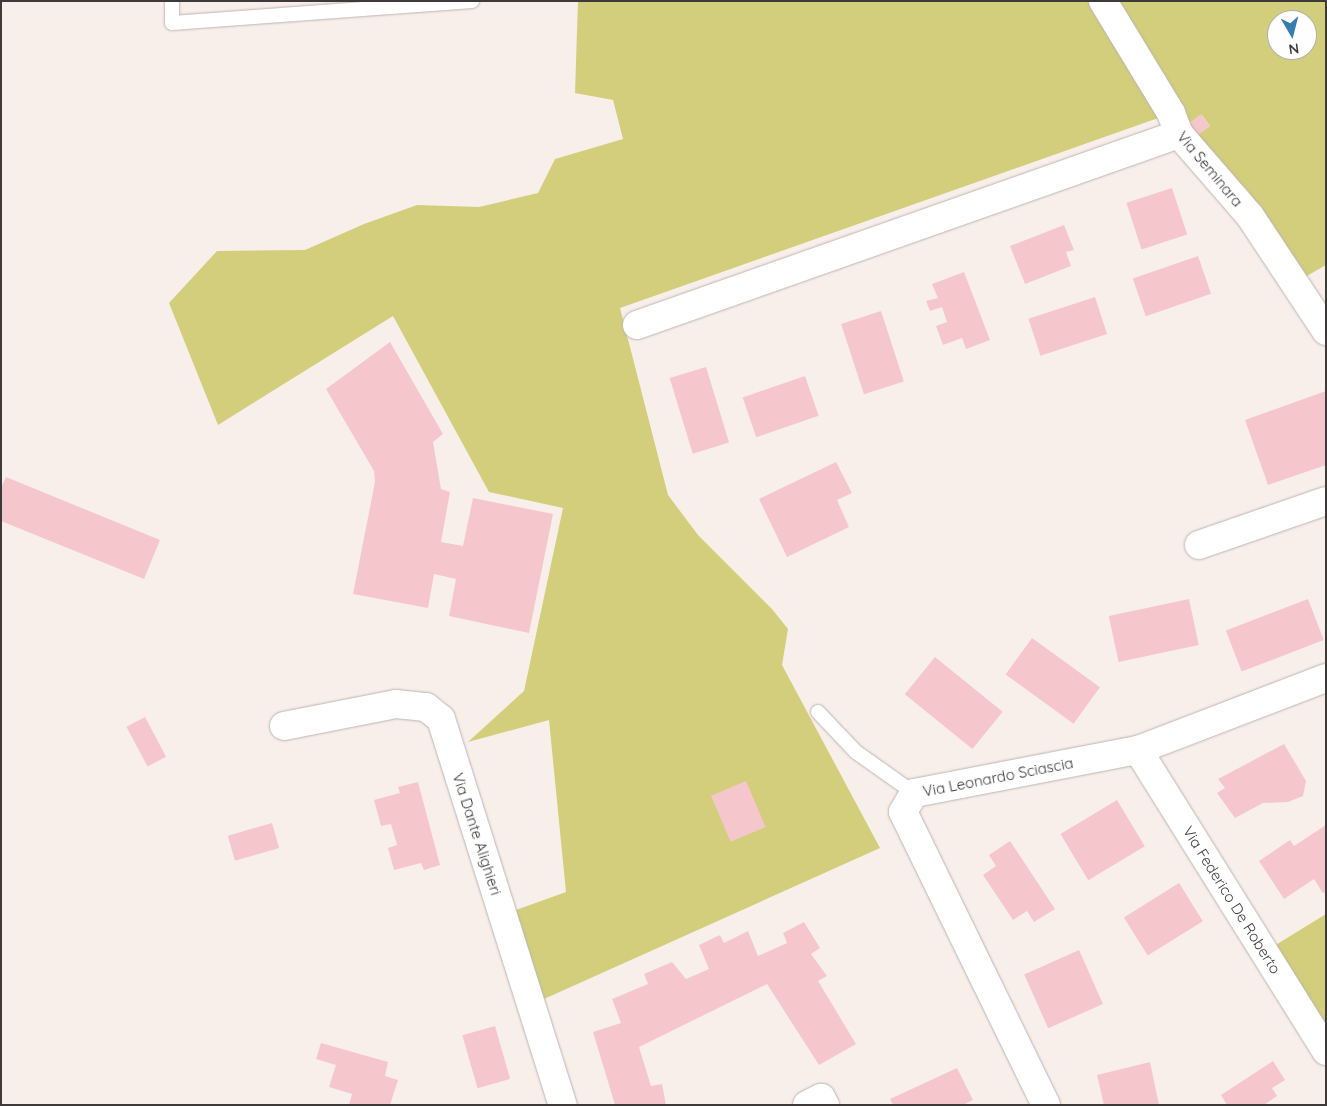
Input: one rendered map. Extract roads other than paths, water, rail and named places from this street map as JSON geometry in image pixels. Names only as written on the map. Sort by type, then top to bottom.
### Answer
[{"type":"street","name":"Via Seminara","points":[[1103,1],[1171,113],[1179,134],[1250,216],[1326,332]]},
{"type":"street","points":[[637,325],[1179,134]]},
{"type":"street","points":[[1199,546],[1326,501]]},
{"type":"street","name":"Via Leonardo Sciascia","points":[[1046,1105],[903,812],[914,793],[1138,750],[1326,678]]},
{"type":"street","name":"Via Dante Alighieri","points":[[284,726],[396,704],[426,707],[441,719],[563,1105]]},
{"type":"street","name":"Via Federico De Roberto","points":[[1138,750],[1326,1051]]},
{"type":"lane","points":[[172,1],[172,23],[472,1]]},
{"type":"lane","points":[[818,712],[856,752],[914,793]]}]
